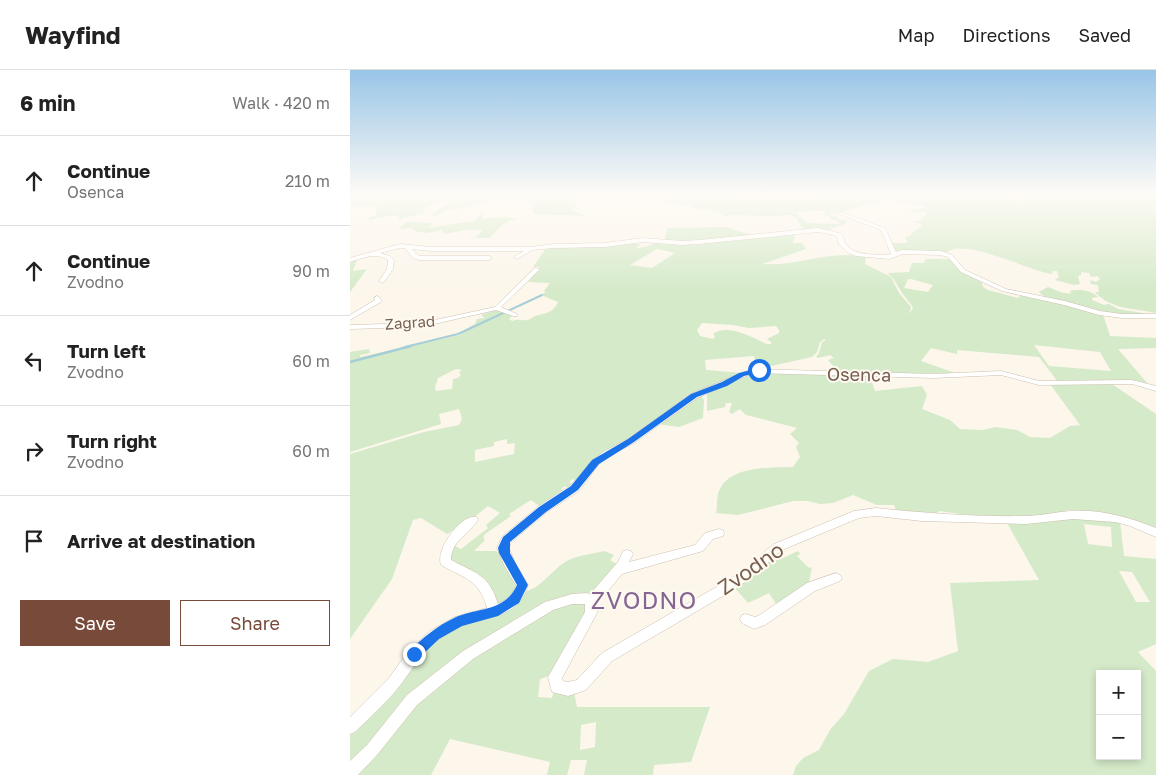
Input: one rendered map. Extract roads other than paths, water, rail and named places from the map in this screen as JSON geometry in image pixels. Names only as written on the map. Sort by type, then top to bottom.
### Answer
[{"type":"street","points":[[875,226],[883,229],[894,254]]},
{"type":"street","points":[[350,260],[396,246],[408,248],[531,249],[554,246],[605,245],[643,240],[682,243],[699,242],[818,230],[833,232],[840,236],[841,244],[849,251],[858,255],[888,257],[894,254],[941,253],[950,256],[957,267],[969,275],[1004,290],[1064,303],[1098,313],[1122,316],[1156,316]]},
{"type":"street","points":[[408,248],[415,258],[489,258]]},
{"type":"street","points":[[517,256],[531,249]]},
{"type":"street","points":[[372,253],[388,257],[392,260],[390,269],[382,281]]},
{"type":"street","points":[[516,315],[502,310],[537,269]]},
{"type":"street","name":"Zagrad","points":[[350,318],[368,310],[380,301],[377,298]]},
{"type":"street","name":"Zagrad","points":[[350,327],[422,325],[502,310]]},
{"type":"street","name":"Osenca","points":[[589,470],[606,454],[631,440],[694,396],[752,371],[934,376],[1001,373],[1039,383],[1126,381],[1156,389]]},
{"type":"street","points":[[350,727],[388,690],[414,654],[434,635],[459,621],[494,612],[515,600],[522,585],[503,548],[506,540],[543,509],[575,488],[589,470]]},
{"type":"street","name":"Zvodno","points":[[591,602],[591,613],[555,677],[557,687],[568,688],[581,685],[607,657],[757,568],[778,547],[858,514],[876,512],[922,518],[1026,520],[1073,515],[1114,518],[1133,523],[1156,533]]},
{"type":"street","points":[[473,520],[461,528],[448,548],[444,559],[446,562],[468,572],[481,581],[490,593],[494,612]]},
{"type":"street","points":[[618,570],[699,548],[709,536],[719,533]]},
{"type":"street","points":[[350,772],[372,750],[412,700],[468,655],[549,606],[579,598],[586,598],[591,602],[618,570],[627,554]]},
{"type":"street","points":[[746,619],[754,623],[761,621],[811,587],[836,578]]},
{"type":"waterway","points":[[405,347],[458,334],[542,295]]},
{"type":"waterway","points":[[350,362],[411,346]]},
{"type":"district","name":"ZVODNO","points":[[644,601]]}]
